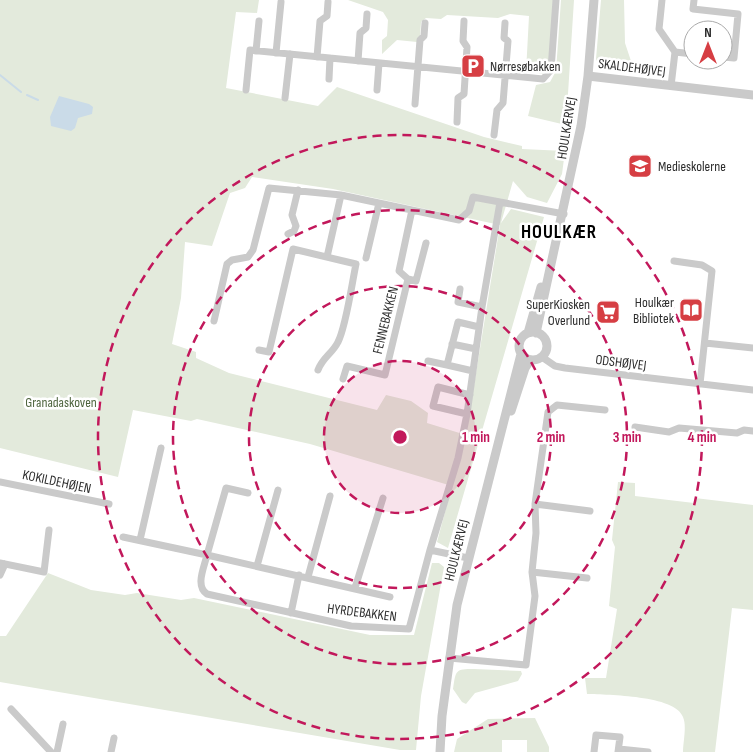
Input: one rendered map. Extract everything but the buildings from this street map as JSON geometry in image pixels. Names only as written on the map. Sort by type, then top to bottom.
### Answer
[{"type":"street","points":[[246,90],[250,50],[543,79],[548,76],[551,70],[556,0]]},
{"type":"street","name":"HOULKÆRVEJ","points":[[532,333],[564,214],[581,126],[588,76],[594,0]]},
{"type":"street","name":"SKALDEHØJVEJ","points":[[662,0],[659,29],[675,52],[672,86]]},
{"type":"street","points":[[694,0],[693,9],[738,14],[733,58]]},
{"type":"street","points":[[276,53],[281,2]]},
{"type":"street","points":[[317,57],[320,21],[327,16],[328,2]]},
{"type":"street","points":[[358,61],[360,33],[366,28],[367,14]]},
{"type":"street","points":[[256,51],[259,21]]},
{"type":"street","points":[[456,122],[458,98],[464,94],[467,47],[463,41],[464,22]]},
{"type":"street","points":[[415,104],[420,40],[424,36],[425,23]]},
{"type":"street","points":[[494,135],[497,110],[503,103],[508,41],[504,38],[505,23]]},
{"type":"street","name":"SKALDEHØJVEJ","points":[[675,52],[683,53]]},
{"type":"street","points":[[285,98],[290,54]]},
{"type":"street","points":[[329,79],[330,58]]},
{"type":"street","points":[[377,90],[379,63]]},
{"type":"street","name":"SKALDEHØJVEJ","points":[[588,76],[753,96]]},
{"type":"street","points":[[214,321],[227,264],[232,260],[248,257],[253,250],[269,188],[341,195],[459,220],[469,211],[473,197],[564,214]]},
{"type":"street","points":[[288,234],[294,231],[296,226],[292,215],[298,190]]},
{"type":"street","points":[[326,257],[341,195]]},
{"type":"street","points":[[470,395],[438,387],[433,406],[468,414],[482,307],[500,202]]},
{"type":"street","points":[[366,258],[379,203]]},
{"type":"street","name":"FENNEBAKKEN","points":[[412,210],[399,271],[408,279],[416,281],[426,243]]},
{"type":"street","points":[[259,350],[269,352],[293,249],[356,264],[339,340],[331,352],[322,358],[318,370]]},
{"type":"street","points":[[674,262],[702,265],[712,271],[700,384]]},
{"type":"street","name":"FENNEBAKKEN","points":[[343,379],[347,366],[385,374],[408,279]]},
{"type":"street","points":[[460,290],[458,302],[482,307]]},
{"type":"street","points":[[447,365],[458,322],[479,327]]},
{"type":"street","points":[[532,333],[546,341],[547,349],[542,357],[530,360],[521,354],[519,342],[532,333]]},
{"type":"street","points":[[705,343],[753,348]]},
{"type":"street","points":[[452,344],[476,349]]},
{"type":"street","name":"HOULKÆRVEJ","points":[[440,752],[442,716],[457,605],[521,354]]},
{"type":"street","name":"ODSHØJVEJ","points":[[542,357],[555,366],[565,368],[753,390]]},
{"type":"street","name":"HOULKÆRVEJ","points":[[497,450],[523,373],[530,360]]},
{"type":"street","points":[[428,361],[473,371]]},
{"type":"street","points":[[449,658],[526,665],[535,596],[532,572],[536,533],[535,504],[548,412],[557,404],[605,410]]},
{"type":"street","name":"HYRDEBAKKEN","points":[[248,493],[226,488],[207,555],[200,585],[202,590],[207,594],[351,626],[409,629],[430,550],[458,458],[468,414]]},
{"type":"street","points":[[635,427],[669,432],[679,428],[737,434],[744,430],[753,431]]},
{"type":"street","points":[[140,540],[161,448]]},
{"type":"street","name":"KOKILDEHØJEN","points":[[0,482],[109,504]]},
{"type":"street","points":[[257,566],[278,490]]},
{"type":"street","points":[[308,577],[330,496]]},
{"type":"street","name":"HYRDEBAKKEN","points":[[355,588],[383,498]]},
{"type":"street","points":[[535,504],[590,512]]},
{"type":"street","points":[[0,575],[3,564],[44,572],[50,530]]},
{"type":"street","name":"HYRDEBAKKEN","points":[[123,537],[390,596]]},
{"type":"street","points":[[430,550],[468,558]]},
{"type":"street","points":[[532,572],[587,578]]},
{"type":"street","points":[[292,614],[299,575]]},
{"type":"street","points":[[10,709],[51,752]]},
{"type":"street","points":[[57,752],[63,724]]},
{"type":"street","points":[[594,752],[596,735],[620,737],[619,750],[648,752]]},
{"type":"street","points":[[111,752],[114,738]]},
{"type":"green space","name":"Granadaskoven","points":[[0,0],[259,0],[257,13],[236,12],[226,88],[318,106],[337,87],[484,137],[522,146],[522,149],[565,151],[562,174],[547,203],[527,197],[513,181],[501,223],[511,209],[544,217],[448,548],[437,542],[452,486],[310,444],[197,419],[191,421],[133,410],[118,477],[0,448]],"holes":[[[252,177],[333,189],[500,225],[466,435],[427,423],[428,413],[411,401],[386,395],[377,410],[229,373],[196,358],[196,352],[172,344],[181,298],[185,242],[212,246],[230,193],[245,188]]]},
{"type":"green space","points":[[348,0],[553,0],[550,66],[545,74],[526,72],[529,16],[510,14],[498,18],[447,15],[441,19],[426,18],[421,22],[420,37],[417,42],[397,40],[382,54],[382,40],[387,36],[388,20],[383,12]]},
{"type":"green space","points":[[561,0],[574,0],[566,125],[528,116],[536,85],[550,82],[556,71]]},
{"type":"green space","points":[[601,0],[624,0],[625,43],[635,73],[601,70],[596,59]]},
{"type":"green space","points":[[618,482],[635,483],[635,496],[694,503],[695,498],[753,505],[753,610],[732,608],[715,752],[683,752],[685,729],[683,717],[668,704],[655,700],[624,696],[587,694],[585,678],[606,678],[617,609],[609,606],[615,547],[612,540]]},
{"type":"green space","points":[[432,563],[439,563],[444,567],[421,696],[416,750],[400,750],[0,682],[0,636],[6,636],[48,573],[91,590],[125,595],[137,593],[181,600],[194,598],[370,635],[414,635]]},
{"type":"green space","points":[[460,670],[521,671],[522,674],[518,681],[475,693],[466,704],[462,702],[453,689],[455,678]]},
{"type":"green space","points":[[535,718],[549,747],[549,752],[527,752],[527,740],[502,740],[502,752],[454,752],[457,739],[488,719]]},
{"type":"water","points":[[59,96],[89,104],[93,107],[92,114],[78,118],[75,128],[71,131],[51,126],[50,117]]},
{"type":"waterway","points":[[0,75],[21,92]]},
{"type":"waterway","points":[[27,95],[38,100]]},
{"type":"place","name":"Nørresøbakken","points":[[473,66]]},
{"type":"place","name":"Medieskolerne","points":[[640,166]]},
{"type":"place","name":"Houlkær Bibliotek","points":[[691,310]]},
{"type":"place","name":"SuperKiosken Overlund","points":[[608,312]]},
{"type":"district","name":"HOULKÆR","points":[[559,231]]}]
